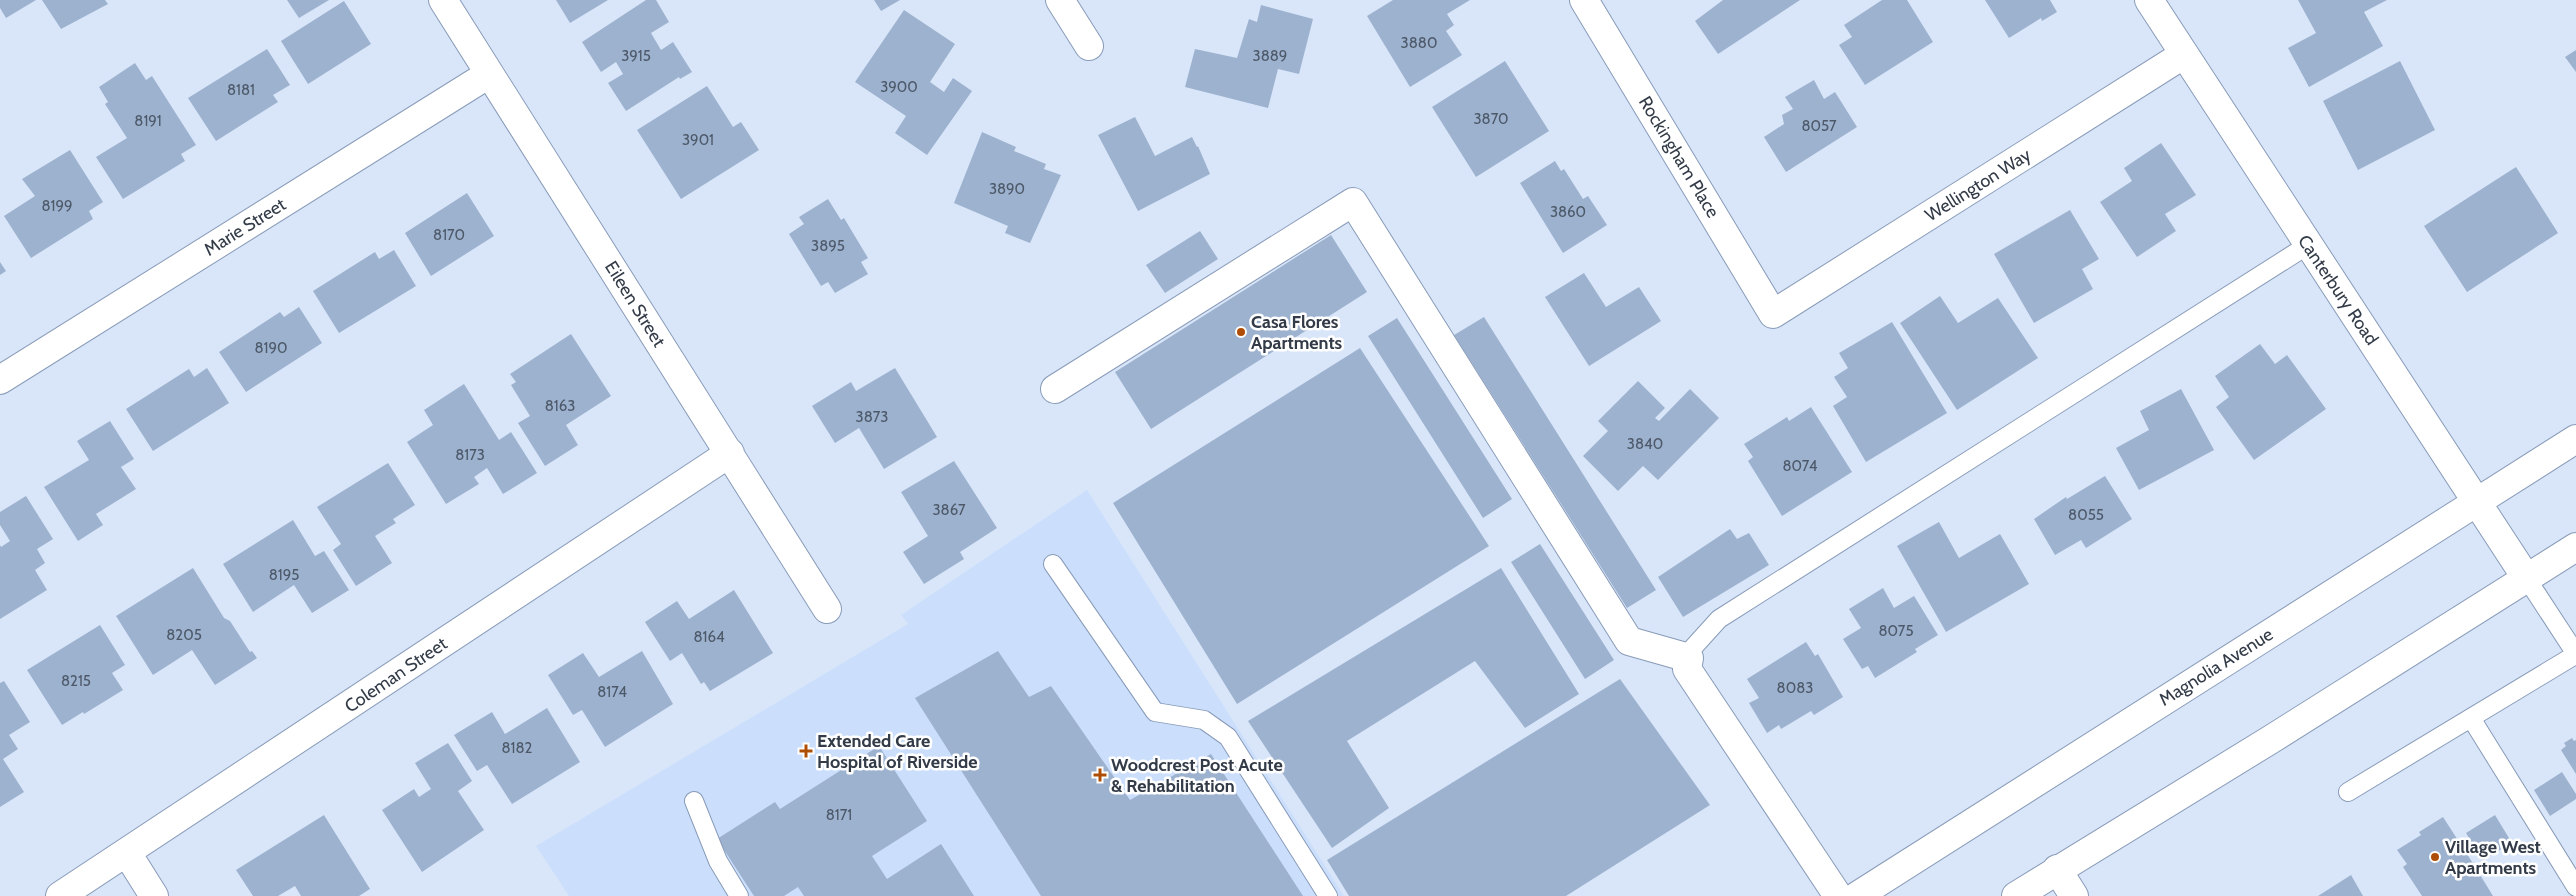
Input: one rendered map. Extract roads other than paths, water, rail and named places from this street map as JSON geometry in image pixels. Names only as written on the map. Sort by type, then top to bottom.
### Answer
[{"type":"street","name":"Eileen Street","points":[[442,0],[827,609]]},
{"type":"street","points":[[1060,0],[1089,46]]},
{"type":"street","name":"Rockingham Place","points":[[1584,0],[1773,314]]},
{"type":"street","name":"Canterbury Road","points":[[2149,0],[2308,245],[2478,500],[2527,579]]},
{"type":"street","name":"Wellington Way","points":[[1773,314],[2183,55]]},
{"type":"street","name":"Marie Street","points":[[0,380],[489,74]]},
{"type":"street","points":[[1055,389],[1352,202],[1629,641],[1689,658],[1687,669],[1838,896]]},
{"type":"street","name":"Magnolia Avenue","points":[[1856,896],[2576,439]]},
{"type":"street","name":"Coleman Street","points":[[60,896],[730,454]]},
{"type":"street","points":[[2016,896],[2057,869],[2270,740],[2576,547]]},
{"type":"street","points":[[127,853],[154,896]]},
{"type":"street","points":[[2057,869],[2074,896]]},
{"type":"lane","points":[[1689,658],[1690,651],[1719,619],[2308,245]]},
{"type":"lane","points":[[1053,564],[1154,712],[1204,720],[1228,736],[1328,896]]},
{"type":"lane","points":[[2348,792],[2576,655],[2527,579]]},
{"type":"lane","points":[[2471,718],[2576,886]]},
{"type":"lane","points":[[694,801],[718,861],[739,896]]},
{"type":"place","name":"Casa Flores Apartments","points":[[1241,332]]},
{"type":"place","name":"Extended Care Hospital of Riverside","points":[[806,751]]},
{"type":"place","name":"Woodcrest Post Acute & Rehabilitation","points":[[1100,775]]},
{"type":"place","name":"Village West Apartments","points":[[2435,857]]}]
